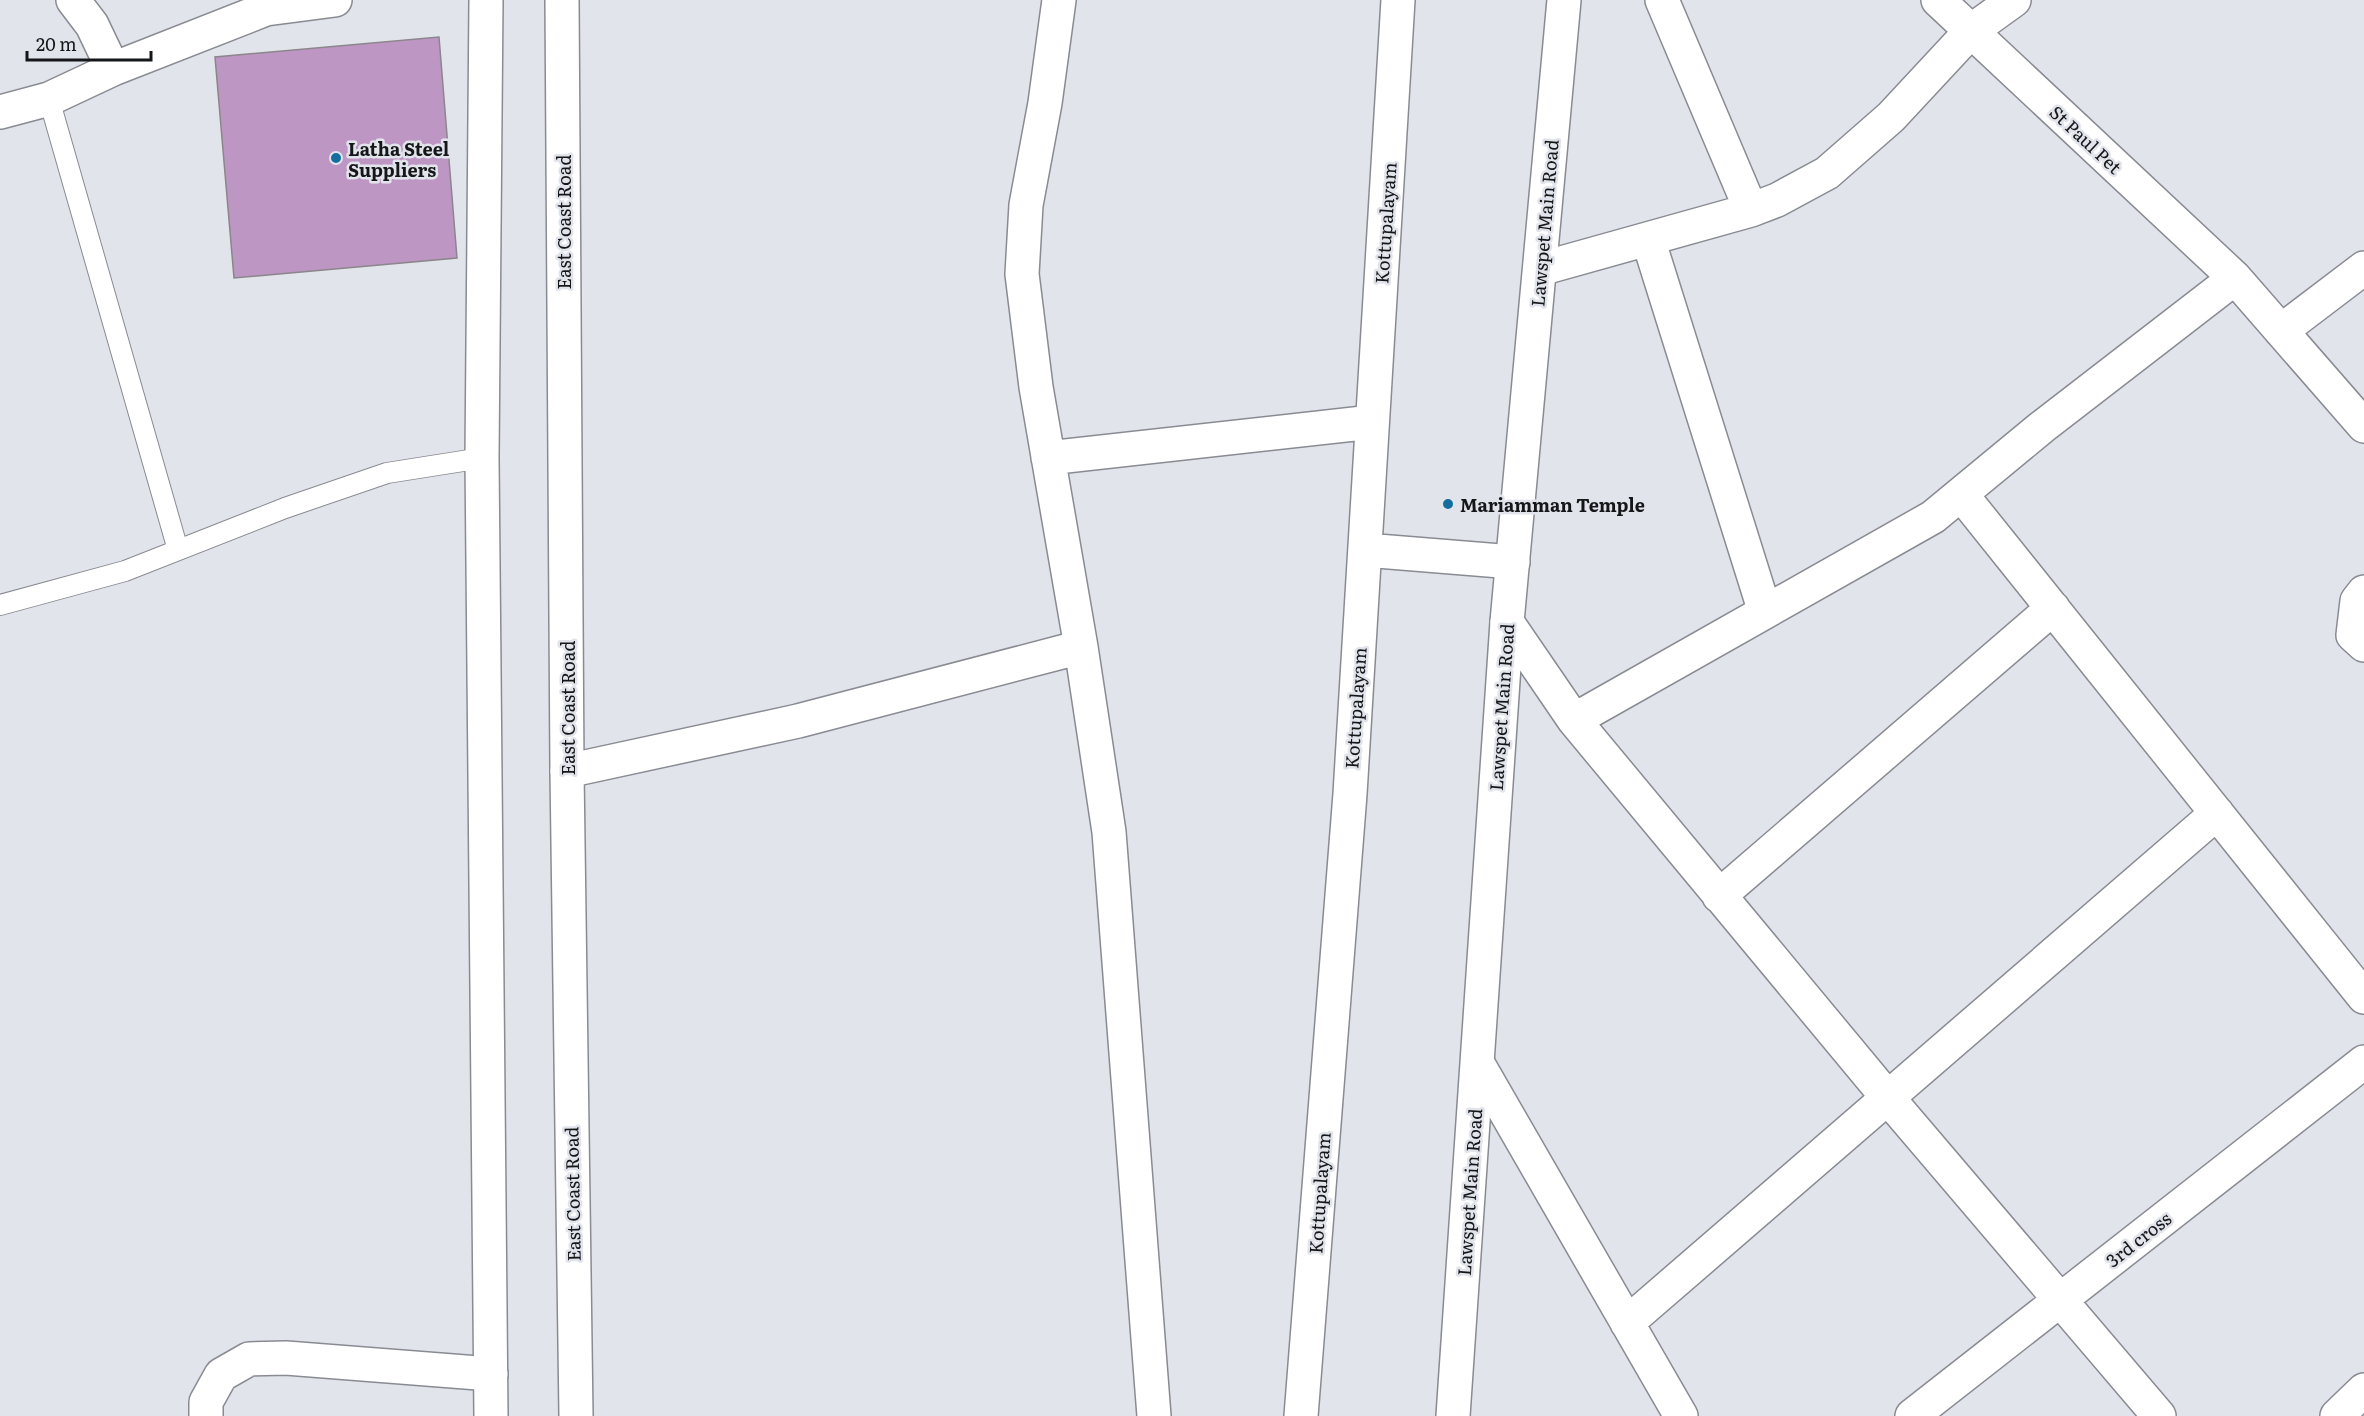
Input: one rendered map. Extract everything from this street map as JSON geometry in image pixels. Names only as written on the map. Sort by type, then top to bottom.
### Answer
[{"type":"main road","points":[[73,0],[92,25],[113,69]]},
{"type":"main road","points":[[0,112],[49,99],[113,69],[266,9],[335,0]]},
{"type":"main road","points":[[486,0],[482,459],[491,1416]]},
{"type":"main road","name":"East Coast Road","points":[[562,0],[567,771],[576,1416]]},
{"type":"main road","points":[[1059,0],[1045,103],[1026,205],[1022,274],[1036,387],[1081,647],[1109,832],[1154,1416]]},
{"type":"main road","name":"Kottupalayam","points":[[1301,1416],[1350,794],[1398,0]]},
{"type":"main road","name":"Lawspet Main Road","points":[[1453,1416],[1507,622],[1564,0]]},
{"type":"main road","points":[[1662,0],[1751,210]]},
{"type":"main road","name":"St Paul Pet","points":[[1938,0],[2235,278],[2364,426]]},
{"type":"main road","points":[[1540,269],[1751,210],[1777,200],[1827,173],[1891,117],[1971,31],[2014,0]]},
{"type":"main road","points":[[1648,239],[1765,612]]},
{"type":"main road","points":[[2281,331],[2364,268]]},
{"type":"main road","points":[[1574,720],[1933,517],[2042,427],[2235,278]]},
{"type":"main road","points":[[1048,458],[1372,422]]},
{"type":"main road","points":[[1961,494],[2364,997]]},
{"type":"main road","points":[[1365,550],[1512,562]]},
{"type":"main road","points":[[2364,592],[2357,601],[2354,635],[2364,645]]},
{"type":"main road","points":[[1719,896],[2053,608]]},
{"type":"main road","points":[[1507,622],[1574,720],[1888,1098],[2159,1416]]},
{"type":"main road","points":[[567,771],[798,721],[1081,647]]},
{"type":"main road","points":[[1628,1323],[2217,813]]},
{"type":"main road","name":"3rd cross","points":[[1912,1416],[2364,1062]]},
{"type":"main road","points":[[1478,1064],[1681,1416]]},
{"type":"main road","points":[[206,1416],[206,1402],[221,1375],[249,1359],[286,1358],[491,1374]]},
{"type":"main road","points":[[2337,1416],[2364,1390]]},
{"type":"lane","points":[[49,99],[178,550]]},
{"type":"lane","points":[[0,605],[125,571],[285,508],[387,473],[482,459]]},
{"type":"building","name":"Latha Steel Suppliers","points":[[439,37],[457,258],[234,278],[215,57]]},
{"type":"place","name":"Latha Steel Suppliers","points":[[336,158]]},
{"type":"place","name":"Mariamman Temple","points":[[1448,504]]}]
